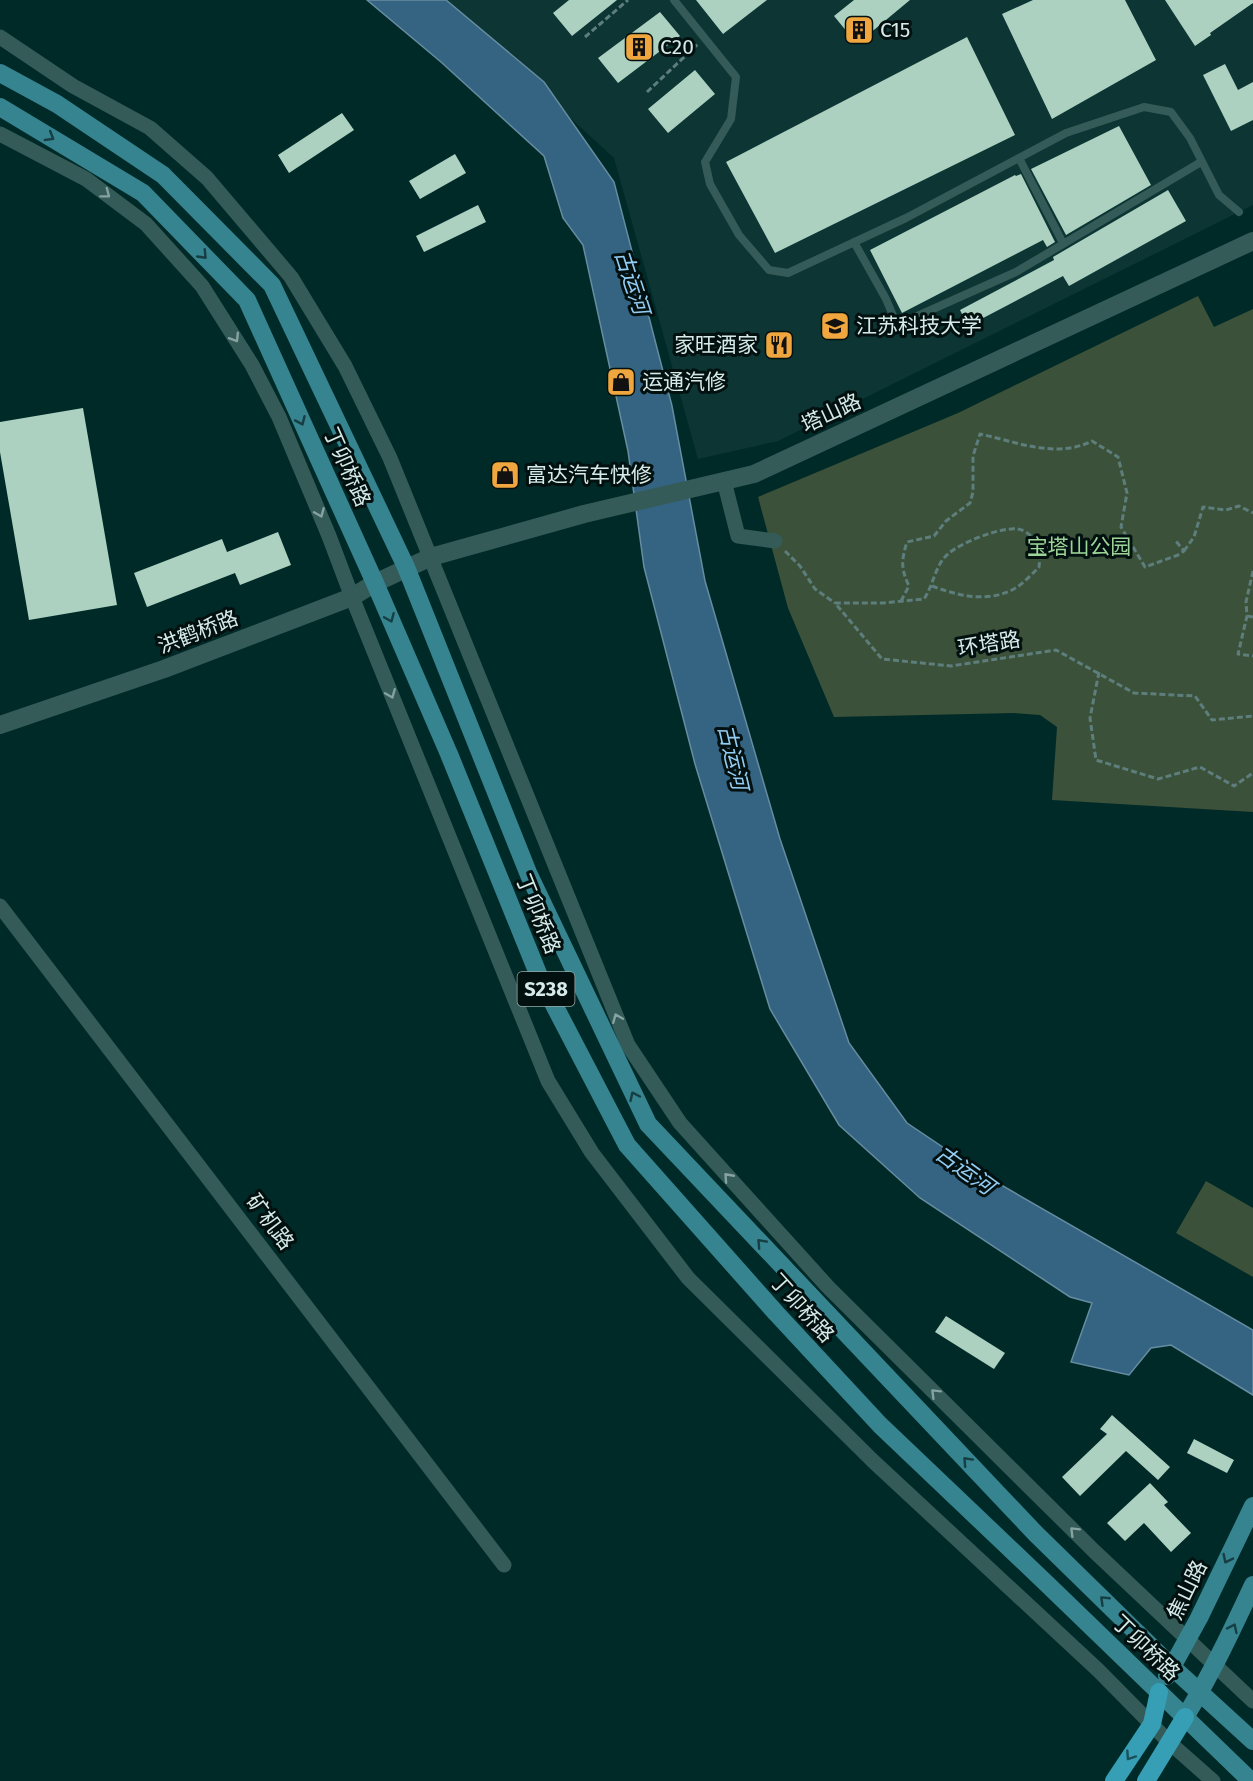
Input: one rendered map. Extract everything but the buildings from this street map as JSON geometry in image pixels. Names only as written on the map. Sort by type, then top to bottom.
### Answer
[{"type":"highway","points":[[1114,1781],[1152,1724],[1159,1692]]},
{"type":"highway","points":[[1146,1781],[1185,1717]]},
{"type":"main road","name":"丁卯桥路","points":[[0,73],[57,104],[163,176],[272,285],[406,567],[529,875],[648,1124],[1036,1534],[1172,1667],[1253,1741]]},
{"type":"main road","name":"丁卯桥路","points":[[0,107],[142,193],[247,300],[375,583],[449,754],[539,976],[627,1145],[776,1313],[880,1425],[1251,1781]]},
{"type":"main road","name":"焦山路","points":[[1159,1692],[1188,1639],[1253,1506]]},
{"type":"main road","points":[[1185,1717],[1215,1665],[1253,1585]]},
{"type":"street","points":[[0,37],[73,86],[150,128],[207,178],[291,277],[345,366],[390,458],[628,1045],[680,1123],[828,1287],[1094,1551],[1253,1701]]},
{"type":"street","points":[[0,134],[86,179],[146,224],[202,286],[252,365],[279,417],[329,536],[548,1081],[592,1153],[688,1278],[873,1461],[1098,1670],[1170,1743],[1213,1781]]},
{"type":"street","name":"塔山路","points":[[406,567],[431,557],[584,514],[754,474],[1253,241]]},
{"type":"street","points":[[724,481],[738,536],[774,541]]},
{"type":"street","name":"洪鹤桥路","points":[[0,725],[164,669],[352,597],[406,567]]},
{"type":"street","name":"矿机路","points":[[0,906],[504,1565]]},
{"type":"lane","points":[[674,0],[736,77],[731,119],[705,162],[710,184],[739,235],[769,270],[788,273],[906,218],[1066,133],[1144,107],[1171,112],[1190,138],[1219,195],[1239,212]]},
{"type":"lane","points":[[1019,158],[1063,243]]},
{"type":"lane","points":[[854,242],[886,299],[897,325],[1016,272],[1201,162]]},
{"type":"path","points":[[585,37],[628,0]]},
{"type":"path","points":[[647,92],[700,42]]},
{"type":"path","points":[[901,601],[909,586],[902,571],[906,542],[934,536],[946,521],[970,503],[973,492],[973,456],[980,434],[1039,449],[1077,448],[1092,441],[1118,457],[1127,493],[1121,527],[1145,567],[1184,551],[1194,537],[1203,507],[1227,510],[1239,506],[1253,513]]},
{"type":"path","points":[[836,603],[884,603],[924,598],[932,586],[936,568],[948,553],[999,531],[1018,529],[1032,536],[1041,548],[1039,567],[1015,589],[991,597],[966,597],[932,586]]},
{"type":"path","points":[[1175,540],[1184,551]]},
{"type":"path","name":"环塔路","points":[[774,541],[800,566],[815,589],[836,603],[882,659],[951,666],[1056,650],[1134,693],[1196,696],[1212,720],[1253,716]]},
{"type":"path","points":[[1253,571],[1246,602],[1247,616],[1238,654],[1253,656]]},
{"type":"path","points":[[1247,616],[1253,617]]},
{"type":"path","points":[[1099,672],[1090,718],[1096,760],[1158,779],[1200,767],[1234,786],[1253,773]]},
{"type":"shaded area","name":"江苏科技大学","points":[[442,0],[1253,0],[1253,205],[778,441],[698,459],[614,158]]},
{"type":"green space","name":"宝塔山公园","points":[[1198,296],[1214,327],[1253,309],[1253,812],[1052,800],[1057,727],[1040,715],[1014,713],[834,717],[788,608],[758,497],[958,413]]},
{"type":"green space","points":[[1206,1181],[1253,1208],[1253,1277],[1176,1233]]},
{"type":"water","name":"古运河","points":[[367,0],[446,0],[544,82],[614,182],[672,406],[705,581],[780,839],[849,1043],[907,1123],[989,1178],[1253,1330],[1253,1395],[1171,1345],[1151,1348],[1129,1375],[1071,1362],[1092,1303],[1070,1297],[920,1198],[839,1125],[770,1009],[695,764],[644,567],[628,451],[583,245],[563,218],[544,156],[441,62]]},
{"type":"place","name":"C15","points":[[859,30]]},
{"type":"place","name":"C20","points":[[639,47]]},
{"type":"place","name":"江苏科技大学","points":[[835,326]]},
{"type":"place","name":"家旺酒家","points":[[779,345]]},
{"type":"place","name":"运通汽修","points":[[621,382]]},
{"type":"place","name":"富达汽车快修","points":[[505,475]]}]
